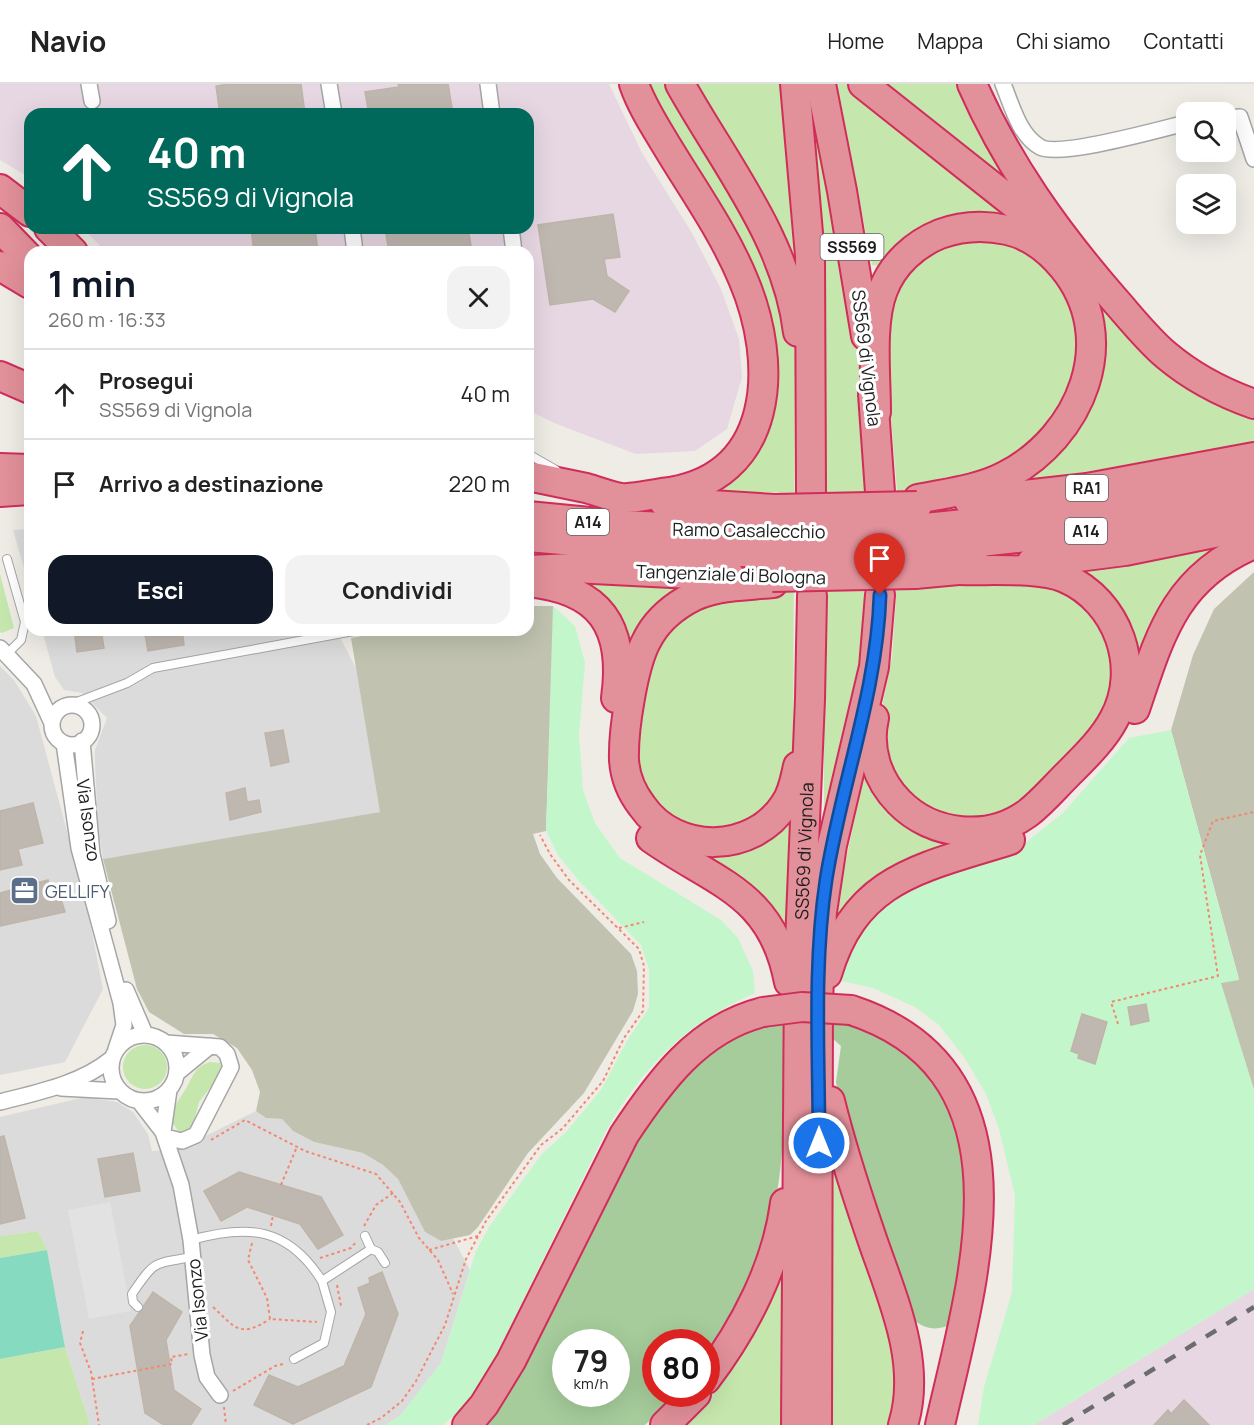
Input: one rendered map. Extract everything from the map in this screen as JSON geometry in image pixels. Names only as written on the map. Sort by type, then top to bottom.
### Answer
[{"type":"highway","points":[[622,498],[693,488],[729,465],[740,453],[757,422],[762,406],[764,367],[757,322],[743,278],[718,231],[654,124],[634,84]]},
{"type":"highway","points":[[680,84],[758,216],[781,263],[795,310],[812,431]]},
{"type":"highway","name":"SS569","points":[[795,84],[810,256],[811,492]]},
{"type":"highway","name":"SS569 di Vignola","points":[[821,84],[850,235],[876,412],[869,500]]},
{"type":"highway","points":[[863,84],[929,139],[1032,217],[1090,270]]},
{"type":"highway","points":[[972,84],[1022,180],[1090,270],[1165,354],[1214,386],[1254,404]]},
{"type":"highway","points":[[0,189],[24,207]]},
{"type":"highway","points":[[0,228],[24,253]]},
{"type":"highway","points":[[876,412],[878,306],[888,279],[917,247],[956,229],[1000,228],[1028,237],[1042,246],[1068,273],[1083,302],[1091,336],[1089,370],[1074,412],[1055,438],[1019,468],[975,488],[916,531]]},
{"type":"highway","points":[[55,234],[67,246]]},
{"type":"highway","points":[[0,266],[24,280]]},
{"type":"highway","points":[[0,376],[24,386]]},
{"type":"highway","points":[[0,396],[24,406]]},
{"type":"highway","points":[[0,454],[24,456]]},
{"type":"highway","name":"Tangenziale di Bologna","points":[[622,498],[715,507],[774,551],[814,587],[916,531],[1087,488],[1254,457]]},
{"type":"highway","points":[[0,468],[24,469]]},
{"type":"highway","name":"RA1","points":[[534,477],[622,498]]},
{"type":"highway","name":"Ramo Casalecchio","points":[[534,538],[676,550],[774,551],[1055,514],[1172,496],[1254,478]]},
{"type":"highway","points":[[0,492],[24,490]]},
{"type":"highway","points":[[534,500],[648,527]]},
{"type":"highway","name":"Tangenziale di Bologna","points":[[534,570],[774,551],[869,500],[916,531],[960,570],[1125,551],[1254,525]]},
{"type":"highway","name":"Ramo Casalecchio","points":[[916,531],[1111,528],[1254,501]]},
{"type":"highway","name":"Ramo Casalecchio","points":[[534,517],[648,527],[774,551]]},
{"type":"highway","points":[[818,1002],[842,933],[873,895],[919,869],[1016,838],[1039,824],[1065,800],[1115,744],[1129,723],[1160,635],[1178,602],[1217,564],[1254,544]]},
{"type":"highway","points":[[774,551],[726,587],[698,594],[676,607],[648,637],[637,666],[625,743],[626,774],[635,795],[646,812],[661,825],[695,841],[720,843],[755,833],[773,820],[790,796],[810,699]]},
{"type":"highway","points":[[878,639],[878,691],[872,742],[880,775],[892,794],[918,818],[954,830],[991,830],[1027,814],[1074,768],[1113,721],[1126,686],[1127,671],[1122,644],[1112,621],[1096,599],[1062,577],[1036,573],[960,570]]},
{"type":"highway","points":[[534,582],[552,584],[573,591],[590,603],[605,619],[615,641],[618,655],[618,687],[609,756],[613,783],[618,796],[631,819],[648,836],[730,886],[759,911],[770,927],[783,955],[798,1025]]},
{"type":"highway","name":"SS569 di Vignola","points":[[797,1106],[814,587]]},
{"type":"highway","name":"SS569 di Vignola","points":[[819,1053],[820,944],[826,881],[868,699],[878,639],[880,595]]},
{"type":"highway","points":[[467,1425],[484,1405],[511,1361],[624,1135],[670,1072],[702,1042],[734,1022],[763,1012],[802,1006],[850,1010],[894,1029],[942,1072],[970,1123],[975,1146],[980,1196],[979,1239],[940,1425]]},
{"type":"highway","points":[[817,1425],[819,1053]]},
{"type":"highway","points":[[819,1053],[846,1160],[906,1345],[909,1384],[903,1425]]},
{"type":"highway","points":[[720,1358],[743,1323],[777,1240],[783,1215],[797,1106]]},
{"type":"highway","points":[[796,1425],[797,1106]]},
{"type":"highway","points":[[665,1425],[683,1407]]},
{"type":"street","points":[[89,84],[92,101]]},
{"type":"street","points":[[329,84],[333,108]]},
{"type":"street","points":[[488,84],[491,108]]},
{"type":"street","points":[[1003,84],[1024,132],[1042,148],[1063,151],[1176,125]]},
{"type":"street","points":[[1236,117],[1240,117],[1254,159]]},
{"type":"street","points":[[4,651],[34,684],[68,705],[81,707],[90,717],[91,728],[82,741],[64,743],[55,735],[34,684]]},
{"type":"street","points":[[52,723],[56,712],[68,705]]},
{"type":"street","name":"Via Isonzo","points":[[82,741],[93,854],[129,1002],[145,1034]]},
{"type":"street","name":"Via Isonzo","points":[[64,743],[80,848],[121,1003],[124,1025],[114,1054]]},
{"type":"street","points":[[0,1102],[55,1088],[98,1070],[130,1037],[145,1034],[166,1043],[213,1046],[227,1054],[231,1067],[205,1121],[191,1139],[182,1142],[164,1134],[139,1101],[119,1091],[99,1088],[55,1088]]},
{"type":"street","points":[[166,1043],[175,1057],[177,1073]]},
{"type":"street","points":[[164,1134],[169,1090],[177,1073],[213,1046]]},
{"type":"street","points":[[114,1054],[111,1076],[119,1091]]},
{"type":"street","points":[[139,1101],[155,1100],[169,1090]]},
{"type":"street","name":"Via Isonzo","points":[[164,1134],[181,1185],[191,1240],[202,1355],[207,1377],[220,1395]]},
{"type":"lane","points":[[534,458],[588,489]]},
{"type":"lane","points":[[7,559],[24,618]]},
{"type":"lane","points":[[4,651],[21,640],[24,626]]},
{"type":"lane","points":[[68,705],[126,683],[153,668],[326,636]]},
{"type":"lane","points":[[191,1240],[216,1233],[255,1231],[276,1237],[296,1248],[310,1261],[328,1294],[329,1324],[324,1343],[294,1359]]},
{"type":"lane","points":[[362,1234],[371,1249],[378,1252],[386,1263]]},
{"type":"lane","points":[[322,1281],[371,1249]]},
{"type":"lane","points":[[138,1307],[133,1302],[132,1294],[149,1268],[156,1263],[192,1257]]},
{"type":"path","points":[[1118,1024],[1111,1002],[1218,976],[1200,855],[1214,821],[1254,812]]},
{"type":"path","points":[[367,1425],[381,1419],[402,1401],[416,1381],[445,1325],[466,1260],[478,1236],[506,1191],[541,1145],[563,1128],[603,1081],[624,1038],[643,1011],[644,966],[639,949],[569,880],[550,854],[540,835]]},
{"type":"path","points":[[619,928],[644,922]]},
{"type":"path","points":[[204,1143],[230,1131],[245,1120],[297,1148],[364,1168],[376,1174],[393,1193],[419,1238],[438,1260],[454,1297]]},
{"type":"path","points":[[281,1185],[297,1148]]},
{"type":"path","points":[[316,1256],[322,1259],[351,1248],[362,1234],[376,1205],[393,1193]]},
{"type":"path","points":[[270,1319],[267,1298],[248,1260],[255,1231],[258,1226],[270,1229],[273,1215]]},
{"type":"path","points":[[429,1250],[478,1236]]},
{"type":"path","points":[[197,1305],[214,1307],[224,1320],[242,1330],[253,1329],[270,1319],[329,1324]]},
{"type":"path","points":[[83,1331],[80,1343],[87,1356],[99,1425]]},
{"type":"path","points":[[92,1379],[171,1364],[171,1357],[194,1354]]},
{"type":"shaded area","points":[[0,84],[609,84],[642,153],[692,233],[721,289],[739,339],[742,377],[727,429],[695,451],[636,454],[554,423],[534,413],[534,246],[100,246],[89,234],[534,234],[534,108],[24,108],[24,174],[0,160]]},
{"type":"shaded area","points":[[24,529],[24,568],[13,530]]},
{"type":"shaded area","points":[[1254,572],[1254,1090],[1220,983],[1239,979],[1171,730],[1193,655],[1214,609]]},
{"type":"shaded area","points":[[534,606],[553,606],[546,831],[533,834],[540,854],[557,878],[631,954],[637,971],[638,994],[633,1011],[584,1093],[528,1153],[478,1227],[470,1235],[441,1241],[425,1232],[398,1179],[383,1165],[363,1153],[314,1142],[293,1131],[282,1119],[266,1118],[256,1111],[260,1092],[252,1070],[237,1048],[213,1034],[184,1034],[149,1012],[137,989],[103,859],[380,812],[351,638],[361,636],[534,636]]},
{"type":"shaded area","points":[[44,636],[339,636],[356,668],[381,812],[103,859],[98,824],[95,750],[107,718],[82,693],[64,690],[55,677]]},
{"type":"shaded area","points":[[0,666],[14,680],[36,716],[86,902],[103,989],[65,1062],[0,1075]]},
{"type":"shaded area","points":[[85,1097],[117,1102],[133,1112],[148,1134],[152,1151],[179,1149],[256,1111],[266,1118],[282,1119],[293,1131],[314,1142],[363,1153],[383,1165],[398,1179],[425,1232],[441,1241],[453,1238],[470,1270],[441,1363],[400,1416],[386,1425],[90,1425],[65,1347],[47,1250],[38,1231],[0,1236],[0,1117]]},
{"type":"shaded area","points":[[110,1202],[131,1311],[89,1319],[68,1210]]},
{"type":"shaded area","points":[[1254,1289],[1254,1425],[1034,1425],[1078,1398]]},
{"type":"green space","points":[[643,84],[670,84],[746,213],[793,332],[795,355],[793,758],[777,804],[719,835],[660,814],[633,763],[647,655],[686,608],[777,593],[778,492],[705,493],[772,374]]},
{"type":"green space","points":[[688,84],[780,84],[795,271]]},
{"type":"green space","points":[[812,84],[853,309],[867,439],[868,631],[824,819],[824,493],[807,105]]},
{"type":"green space","points":[[837,84],[850,84],[1013,220],[882,266],[872,265]]},
{"type":"green space","points":[[876,84],[965,84],[1023,193]]},
{"type":"green space","points":[[997,234],[1057,267],[1087,351],[1040,444],[945,488],[913,490],[914,589],[1037,577],[1049,579],[1109,626],[1115,702],[1031,800],[995,820],[935,817],[891,781],[879,722],[892,657],[896,599],[897,490],[884,337],[890,293],[931,247]]},
{"type":"green space","points":[[1086,288],[1254,412],[1254,443],[1128,468],[1019,482],[1068,434]]},
{"type":"green space","points":[[1211,549],[1215,553],[1136,681],[1078,572]]},
{"type":"green space","points":[[0,574],[14,628],[2,633],[0,632]]},
{"type":"green space","points":[[582,581],[686,587],[632,653]]},
{"type":"green space","points":[[553,606],[575,626],[585,663],[579,734],[583,790],[595,823],[620,858],[721,920],[738,938],[753,971],[755,993],[708,1018],[670,1047],[623,1104],[608,1127],[484,1380],[466,1405],[443,1425],[386,1425],[400,1416],[441,1363],[476,1251],[489,1227],[541,1155],[566,1132],[601,1090],[627,1041],[649,1008],[649,970],[641,945],[579,881],[558,855],[546,831]]},
{"type":"green space","points":[[1171,730],[1239,980],[1221,983],[1254,1090],[1254,1289],[1034,1425],[978,1425],[984,1387],[1012,1292],[1015,1196],[999,1129],[986,1094],[964,1057],[939,1025],[915,1007],[873,988],[833,979],[855,926],[922,878],[1025,843],[1063,813],[1129,738]]},
{"type":"green space","points":[[865,768],[963,839],[840,917],[835,914]]},
{"type":"green space","points":[[785,822],[793,826],[786,935],[682,846]]},
{"type":"green space","points":[[833,1013],[927,1062],[974,1171],[954,1322],[943,1327],[922,1326],[913,1319],[841,1108],[836,1082],[841,1046],[833,1039]]},
{"type":"green space","points":[[783,1015],[783,1136],[774,1208],[755,1267],[720,1336],[720,1329],[642,1329],[642,1407],[665,1407],[645,1425],[483,1425],[616,1167],[692,1057]]},
{"type":"green space","points":[[145,1045],[160,1052],[167,1067],[160,1082],[145,1089],[130,1082],[123,1067],[130,1052]]},
{"type":"green space","points":[[210,1062],[220,1063],[223,1071],[199,1102],[192,1129],[179,1132],[171,1121],[175,1108],[194,1073]]},
{"type":"green space","points":[[833,1160],[893,1322],[896,1425],[832,1425]]},
{"type":"green space","points":[[38,1231],[47,1250],[0,1258],[0,1236]]},
{"type":"green space","points":[[47,1250],[65,1347],[0,1359],[0,1258]]},
{"type":"green space","points":[[783,1261],[782,1425],[678,1425],[690,1407],[720,1407],[720,1359]]},
{"type":"green space","points":[[65,1347],[90,1425],[0,1425],[0,1359]]},
{"type":"building","points":[[301,84],[304,108],[219,108],[216,86]]},
{"type":"building","points":[[398,84],[448,84],[452,108],[368,108],[365,92],[399,87]]},
{"type":"building","points":[[613,214],[620,257],[604,259],[607,276],[629,291],[615,312],[593,299],[550,305],[538,225]]},
{"type":"building","points":[[252,234],[316,234],[317,246],[253,246]]},
{"type":"building","points":[[386,234],[469,234],[471,246],[388,246]]},
{"type":"building","points":[[75,636],[102,636],[104,648],[77,652]]},
{"type":"building","points":[[145,636],[183,636],[184,645],[148,651]]},
{"type":"building","points":[[283,730],[289,762],[271,766],[265,733]]},
{"type":"building","points":[[245,788],[247,802],[259,800],[261,812],[230,820],[226,793]]},
{"type":"building","points":[[33,803],[43,843],[18,849],[22,865],[0,870],[0,811]]},
{"type":"building","points":[[48,880],[53,901],[61,899],[65,912],[0,926],[0,893]]},
{"type":"building","points":[[1146,1004],[1149,1021],[1131,1025],[1128,1007]]},
{"type":"building","points":[[1082,1014],[1107,1022],[1095,1064],[1078,1058],[1079,1054],[1071,1051]]},
{"type":"building","points":[[4,1136],[25,1218],[0,1224],[0,1137]]},
{"type":"building","points":[[133,1153],[140,1191],[105,1197],[98,1159]]},
{"type":"building","points":[[239,1172],[321,1197],[343,1235],[318,1249],[300,1224],[247,1207],[221,1221],[204,1191]]},
{"type":"building","points":[[382,1272],[398,1314],[371,1387],[293,1424],[254,1405],[269,1375],[298,1387],[344,1366],[366,1314],[358,1288],[370,1283],[369,1278]]},
{"type":"building","points":[[153,1292],[182,1312],[166,1340],[174,1390],[201,1409],[191,1425],[164,1425],[145,1413],[130,1326]]},
{"type":"building","points":[[1184,1400],[1209,1425],[1154,1425],[1168,1410],[1171,1414]]},
{"type":"railway","points":[[1063,1425],[1254,1307]]},
{"type":"place","name":"GELLIFY","points":[[24,891]]},
{"type":"route","points":[[819,1143],[818,1002],[822,912],[832,844],[874,668],[880,595]]}]
